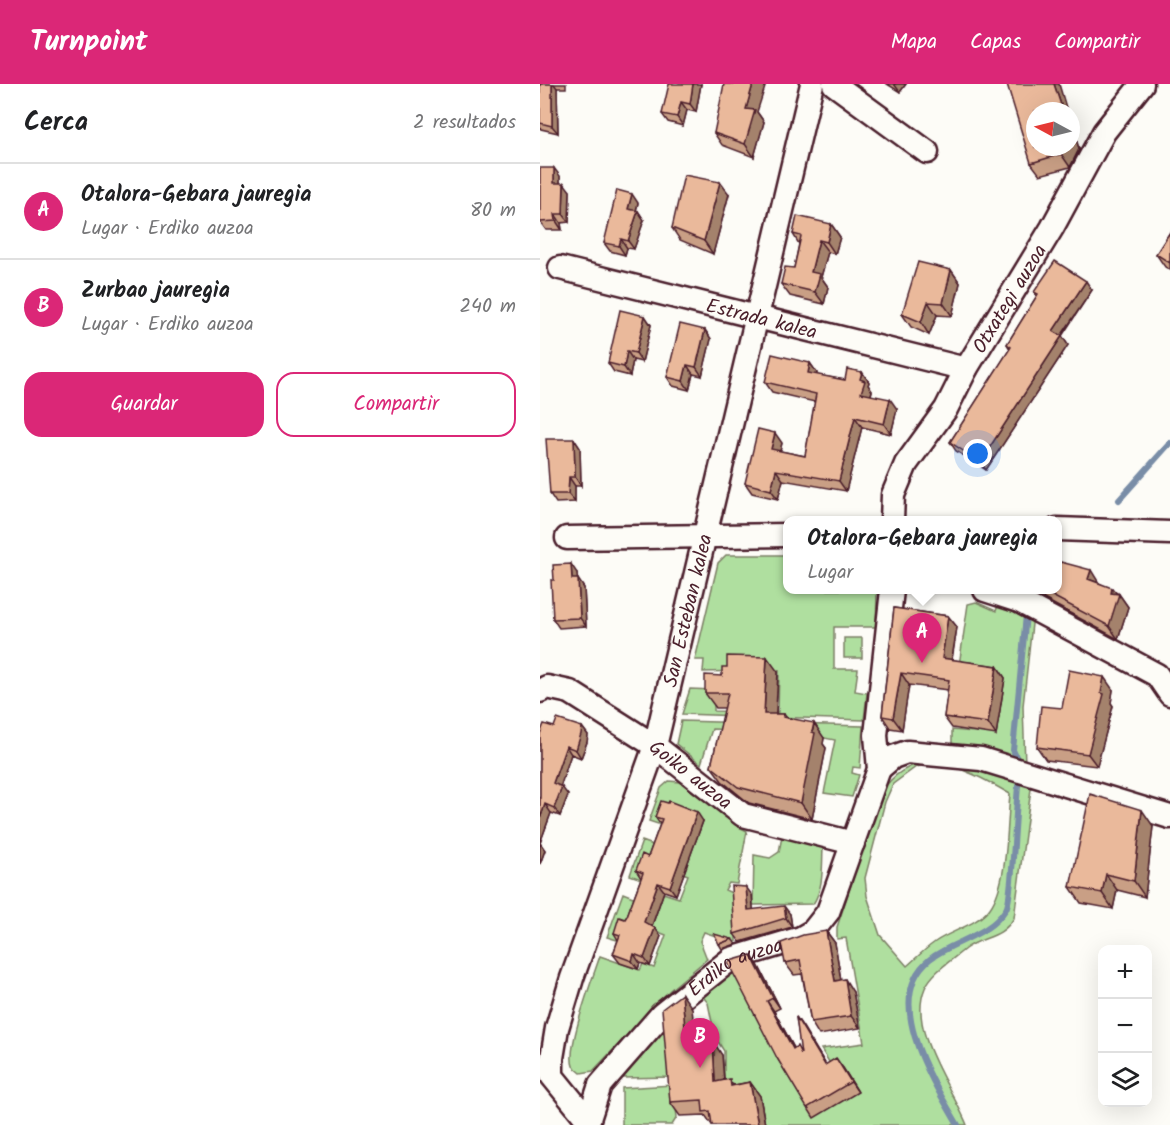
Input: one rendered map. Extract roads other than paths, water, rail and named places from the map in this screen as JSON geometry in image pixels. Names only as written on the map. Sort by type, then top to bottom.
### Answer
[{"type":"street","name":"San Esteban kalea","points":[[587,1122],[554,1082],[552,1058],[572,978],[655,746],[812,84]]},
{"type":"street","points":[[834,84],[927,152]]},
{"type":"street","name":"Otxategi auzoa","points":[[893,516],[897,481],[946,409],[966,369],[1052,228],[1104,132],[1142,84]]},
{"type":"street","name":"Estrada kalea","points":[[560,268],[966,369]]},
{"type":"street","points":[[1062,529],[1170,533]]},
{"type":"street","points":[[567,538],[783,535]]},
{"type":"street","name":"Erdiko auzoa","points":[[587,1122],[600,1085],[662,1014],[731,959],[801,938],[821,922],[828,912],[879,769],[876,735],[892,594]]},
{"type":"street","points":[[997,594],[1019,601],[1157,675],[1170,694]]},
{"type":"street","name":"Goiko auzoa","points":[[540,691],[547,687],[570,692],[655,746],[743,815],[853,843]]},
{"type":"street","points":[[879,769],[894,757],[907,752],[981,759],[1169,813]]},
{"type":"waterway","points":[[1119,500],[1170,443]]},
{"type":"waterway","points":[[1018,761],[1013,750],[1026,615]]},
{"type":"waterway","points":[[958,1125],[936,1087],[916,1042],[911,1018],[910,996],[916,976],[930,959],[990,926],[1006,909],[1012,872],[1018,786]]},
{"type":"place","name":"Otalora-Gebara jauregia","points":[[922,663]]},
{"type":"place","name":"Zurbao jauregia","points":[[700,1068]]}]
